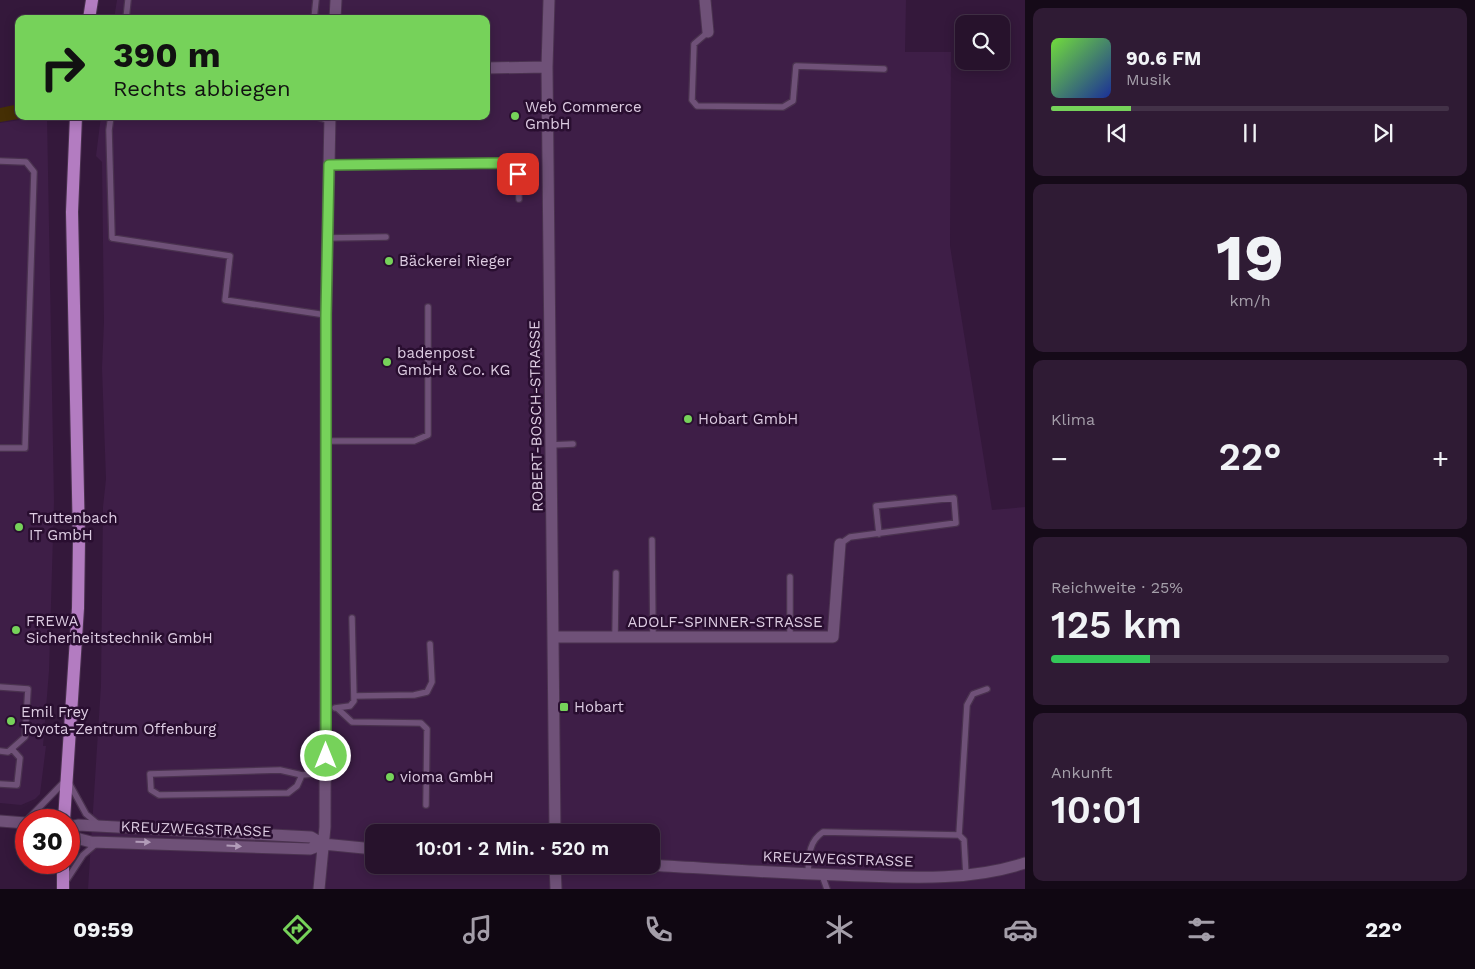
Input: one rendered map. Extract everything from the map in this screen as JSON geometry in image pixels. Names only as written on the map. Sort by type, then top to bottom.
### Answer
[{"type":"main road","points":[[90,15],[92,0]]},
{"type":"main road","points":[[65,809],[78,608],[79,540],[72,212],[76,120]]},
{"type":"main road","points":[[63,874],[63,888]]},
{"type":"street","points":[[335,15],[336,0]]},
{"type":"street","name":"ROBERT-BOSCH-STRASSE","points":[[549,0],[547,67],[555,824]]},
{"type":"street","points":[[705,0],[708,32]]},
{"type":"street","points":[[490,68],[547,67]]},
{"type":"street","points":[[319,889],[331,708],[326,441],[326,238],[330,120]]},
{"type":"street","name":"ADOLF-SPINNER-STRASSE","points":[[553,637],[833,637],[840,544]]},
{"type":"street","points":[[0,821],[15,821]]},
{"type":"street","name":"KREUZWEGSTRASSE","points":[[80,826],[311,837],[323,844],[365,848]]},
{"type":"street","name":"KREUZWEGSTRASSE","points":[[80,839],[310,849],[323,844]]},
{"type":"street","name":"KREUZWEGSTRASSE","points":[[660,866],[822,875],[937,878],[1001,870],[1025,863]]},
{"type":"street","points":[[555,874],[556,889]]},
{"type":"lane","points":[[126,15],[128,0]]},
{"type":"lane","points":[[314,15],[316,0]]},
{"type":"lane","points":[[708,32],[694,44],[692,100],[697,106],[783,107],[792,101],[796,66],[884,69]]},
{"type":"lane","points":[[110,120],[109,130],[112,238],[230,256],[225,300],[326,315]]},
{"type":"lane","points":[[0,161],[26,162],[34,172],[25,448],[0,448]]},
{"type":"lane","points":[[329,165],[501,163],[512,166],[518,174],[519,199]]},
{"type":"lane","points":[[326,238],[386,237]]},
{"type":"lane","points":[[326,441],[414,441],[428,435],[428,307]]},
{"type":"lane","points":[[551,445],[573,444]]},
{"type":"lane","points":[[840,544],[850,537],[879,534],[956,523],[954,498],[876,506],[879,534]]},
{"type":"lane","points":[[652,540],[653,637]]},
{"type":"lane","points":[[615,637],[616,573]]},
{"type":"lane","points":[[790,577],[790,637]]},
{"type":"lane","points":[[331,708],[350,706],[354,701],[352,618]]},
{"type":"lane","points":[[354,696],[414,695],[427,692],[432,682],[430,644]]},
{"type":"lane","points":[[0,687],[28,689],[25,737],[8,752],[0,751]]},
{"type":"lane","points":[[959,835],[967,705],[973,694],[987,690]]},
{"type":"lane","points":[[331,708],[352,722],[421,724],[427,729],[426,805]]},
{"type":"lane","points":[[0,784],[17,785],[20,758],[12,749]]},
{"type":"lane","points":[[302,775],[297,786],[288,793],[158,795],[151,790],[150,774],[280,770],[302,775],[326,773]]},
{"type":"lane","points":[[39,809],[67,779],[86,814],[99,826]]},
{"type":"lane","points":[[808,874],[811,845],[816,837],[824,832],[959,835],[964,840],[966,875]]},
{"type":"lane","points":[[63,888],[83,855],[101,840]]},
{"type":"lane","points":[[822,875],[827,889]]},
{"type":"shaded area","points":[[117,0],[906,0],[905,52],[951,52],[950,246],[992,510],[1025,507],[1025,889],[88,889],[101,685],[103,507],[106,479],[102,368],[104,322],[102,162],[96,156],[100,120],[490,120],[490,15],[115,15]]},
{"type":"shaded area","points":[[15,105],[15,120],[0,122],[0,108]]},
{"type":"shaded area","points":[[20,120],[47,120],[54,502],[49,671],[43,746],[46,746],[40,794],[35,799],[21,805],[0,803],[0,123]]},
{"type":"place","name":"Web Commerce GmbH","points":[[515,116]]},
{"type":"place","name":"Bäckerei Rieger","points":[[389,261]]},
{"type":"place","name":"badenpost GmbH & Co. KG","points":[[387,362]]},
{"type":"place","name":"Hobart GmbH","points":[[688,419]]},
{"type":"place","name":"Truttenbach IT GmbH","points":[[19,527]]},
{"type":"place","name":"FREWA Sicherheitstechnik GmbH","points":[[16,630]]},
{"type":"place","name":"Hobart","points":[[564,707]]},
{"type":"place","name":"Emil Frey Toyota-Zentrum Offenburg","points":[[11,721]]},
{"type":"place","name":"vioma GmbH","points":[[390,777]]},
{"type":"route","points":[[326,756],[326,238],[329,165],[501,163],[512,166],[518,174]]}]
